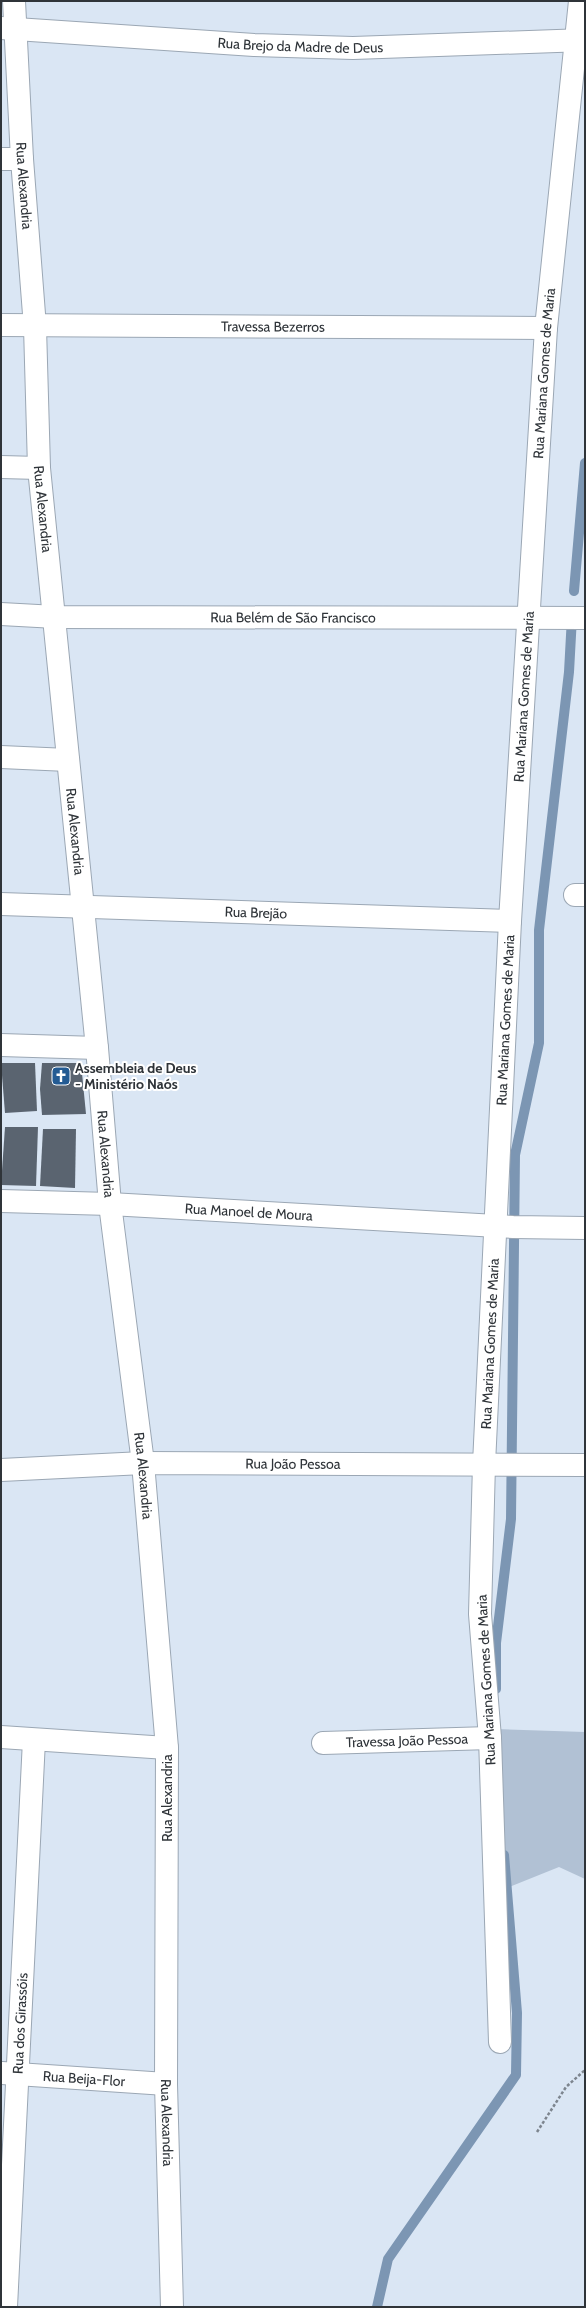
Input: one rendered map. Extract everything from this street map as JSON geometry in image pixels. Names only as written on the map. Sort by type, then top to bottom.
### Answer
[{"type":"street","name":"Rua Alexandria","points":[[14,1],[8,28],[11,159],[35,327],[39,468],[56,617],[68,760],[97,1048],[110,1204],[143,1463],[167,1748],[166,2084],[172,2307]]},
{"type":"street","name":"Rua Mariana Gomes de Maria","points":[[500,2042],[490,1738],[480,1614],[488,1465],[505,1226],[510,921],[527,616],[546,328],[580,40],[580,1]]},
{"type":"street","name":"Rua Brejo da Madre de Deus","points":[[8,28],[254,45],[352,48],[580,40]]},
{"type":"street","name":"Travessa Bezerros","points":[[1,326],[546,328]]},
{"type":"street","points":[[1,467],[39,468]]},
{"type":"street","name":"Rua Belém de São Francisco","points":[[1,614],[56,617],[527,616],[585,618]]},
{"type":"street","points":[[1,757],[68,760]]},
{"type":"street","name":"Rua Brejão","points":[[1,904],[83,908],[510,921]]},
{"type":"street","points":[[1,1045],[97,1048]]},
{"type":"street","name":"Rua Manoel de Moura","points":[[1,1201],[110,1204],[505,1226],[585,1228]]},
{"type":"street","name":"Rua João Pessoa","points":[[1,1470],[143,1463],[585,1465]]},
{"type":"street","points":[[1,1737],[167,1748]]},
{"type":"street","name":"Travessa João Pessoa","points":[[323,1744],[490,1738]]},
{"type":"street","name":"Rua dos Girassóis","points":[[6,2307],[8,2074],[34,1740]]},
{"type":"street","name":"Rua Beija-Flor","points":[[8,2074],[166,2084]]},
{"type":"path","points":[[537,2132],[566,2087],[585,2070]]},
{"type":"shaded area","points":[[496,1729],[585,1732],[585,1879],[559,1867],[507,1888]]},
{"type":"building","points":[[1,1063],[35,1063],[37,1111],[5,1113]]},
{"type":"building","name":"Assembleia de Deus - Ministério Naós","points":[[42,1063],[81,1063],[86,1114],[42,1115],[40,1089]]},
{"type":"building","points":[[5,1127],[38,1127],[36,1186],[1,1185]]},
{"type":"building","points":[[43,1129],[76,1129],[75,1188],[40,1186]]},
{"type":"waterway","points":[[574,591],[585,463]]},
{"type":"waterway","points":[[496,1689],[496,1643],[511,1519],[515,1155],[539,1043],[539,930],[569,672],[572,617]]},
{"type":"waterway","points":[[377,2307],[388,2259],[516,2075],[517,2013],[504,1855]]},
{"type":"place","name":"Assembleia de Deus - Ministério Naós","points":[[61,1076]]}]
